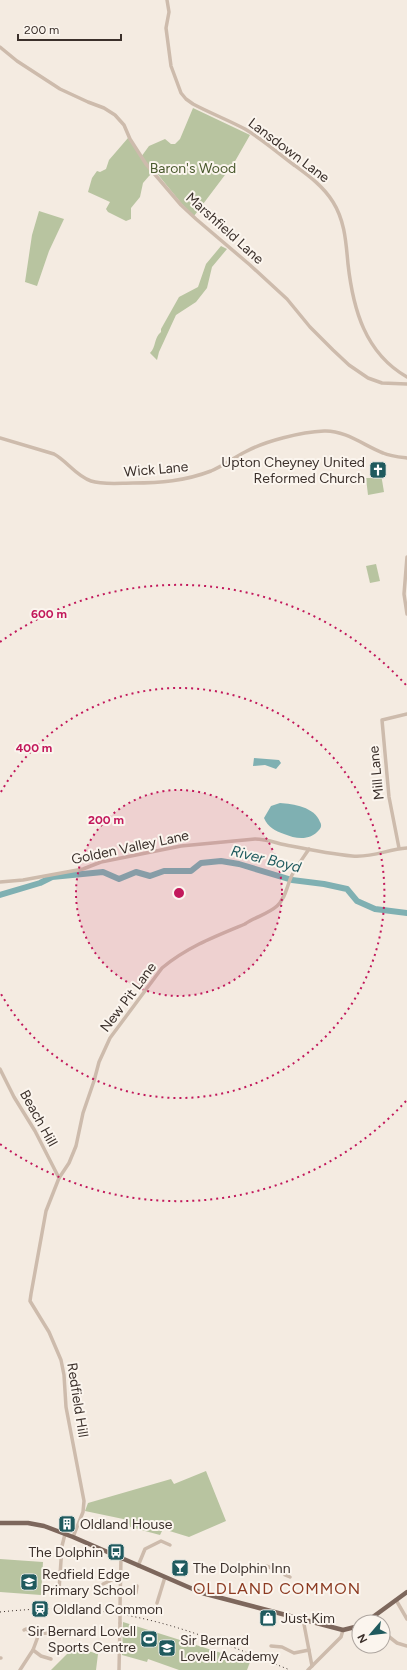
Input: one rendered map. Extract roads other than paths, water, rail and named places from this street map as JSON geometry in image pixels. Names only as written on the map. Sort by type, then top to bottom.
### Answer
[{"type":"main road","points":[[0,1523],[28,1523],[44,1526],[73,1537],[202,1594],[343,1630],[351,1628]]},
{"type":"main road","points":[[379,1614],[407,1592]]},
{"type":"street","name":"Lansdown Lane","points":[[167,0],[169,12],[166,28],[167,43],[174,76],[181,93],[193,104],[247,130],[325,190],[334,204],[342,222],[346,241],[350,281],[361,322],[368,339],[377,353],[389,365],[407,377]]},
{"type":"street","name":"Marshfield Lane","points":[[0,47],[17,61],[60,89],[104,108],[115,115],[124,125],[130,139],[146,164],[181,205],[287,299],[314,332],[349,365],[374,380],[390,384],[407,384]]},
{"type":"street","name":"Wick Lane","points":[[0,438],[54,454],[77,473],[91,481],[122,483],[177,481],[187,479],[227,464],[244,452],[257,446],[287,436],[325,430],[350,437],[385,454],[407,458]]},
{"type":"street","points":[[407,557],[404,594],[407,614]]},
{"type":"street","name":"Mill Lane","points":[[399,848],[389,797],[382,720],[407,714]]},
{"type":"street","name":"Golden Valley Lane","points":[[0,882],[23,880],[83,869],[101,862],[181,846],[264,839],[339,855],[365,856],[380,854],[399,848],[407,848]]},
{"type":"street","name":"New Pit Lane","points":[[59,1178],[69,1163],[76,1146],[86,1102],[99,1062],[110,1038],[162,968],[189,949],[268,912],[281,902],[292,876],[309,849]]},
{"type":"street","name":"Beach Hill","points":[[0,1069],[14,1097],[35,1131],[59,1178]]},
{"type":"street","name":"Redfield Hill","points":[[59,1178],[46,1211],[30,1301],[56,1346],[64,1375],[66,1407],[84,1501],[83,1512],[73,1537]]},
{"type":"street","points":[[65,1534],[62,1546],[59,1590],[61,1592],[70,1592],[71,1595]]},
{"type":"street","points":[[138,1566],[145,1549],[161,1541],[170,1545]]},
{"type":"street","points":[[119,1670],[121,1558]]},
{"type":"street","points":[[266,1566],[284,1572],[285,1575],[290,1577]]},
{"type":"street","points":[[103,1584],[120,1576]]},
{"type":"street","points":[[157,1603],[165,1577]]},
{"type":"street","points":[[120,1592],[136,1593],[137,1586]]},
{"type":"street","points":[[396,1600],[407,1619]]},
{"type":"street","points":[[303,1619],[312,1666]]},
{"type":"street","points":[[24,1630],[26,1629],[40,1634],[66,1634]]},
{"type":"street","points":[[308,1670],[341,1638],[343,1630]]},
{"type":"street","points":[[20,1670],[33,1650],[40,1634]]},
{"type":"street","points":[[391,1638],[397,1643],[407,1646]]},
{"type":"street","points":[[271,1646],[279,1646],[294,1653],[309,1650]]},
{"type":"street","points":[[33,1650],[41,1656],[51,1659]]},
{"type":"water","points":[[254,758],[279,760],[281,763],[276,769],[265,765],[253,766]]},
{"type":"water","points":[[280,803],[297,805],[309,810],[317,817],[321,824],[320,828],[315,834],[303,838],[289,836],[275,830],[264,818],[271,806]]},
{"type":"waterway","name":"River Boyd","points":[[0,895],[40,883],[52,877],[103,872],[119,879],[136,872],[150,876],[164,871],[191,871],[201,863],[221,861],[239,864],[292,880],[324,884],[347,889],[357,901],[375,909],[407,913]]},
{"type":"railway","points":[[0,1612],[42,1609],[71,1609],[99,1611],[136,1617],[159,1622],[203,1636],[290,1670]]},
{"type":"place","name":"Upton Cheyney United Reformed Church","points":[[378,470]]},
{"type":"place","name":"Oldland House","points":[[67,1524]]},
{"type":"place","name":"The Dolphin","points":[[116,1552]]},
{"type":"place","name":"The Dolphin Inn","points":[[180,1568]]},
{"type":"place","name":"Redfield Edge Primary School","points":[[29,1582]]},
{"type":"place","name":"Oldland Common","points":[[40,1609]]},
{"type":"place","name":"Just Kim","points":[[268,1618]]},
{"type":"place","name":"Sir Bernard Lovell Sports Centre","points":[[149,1639]]},
{"type":"place","name":"Sir Bernard Lovell Academy","points":[[167,1648]]},
{"type":"district","name":"OLDLAND COMMON","points":[[277,1588]]},
{"type":"park label","name":"Baron's Wood","points":[[193,168]]}]
